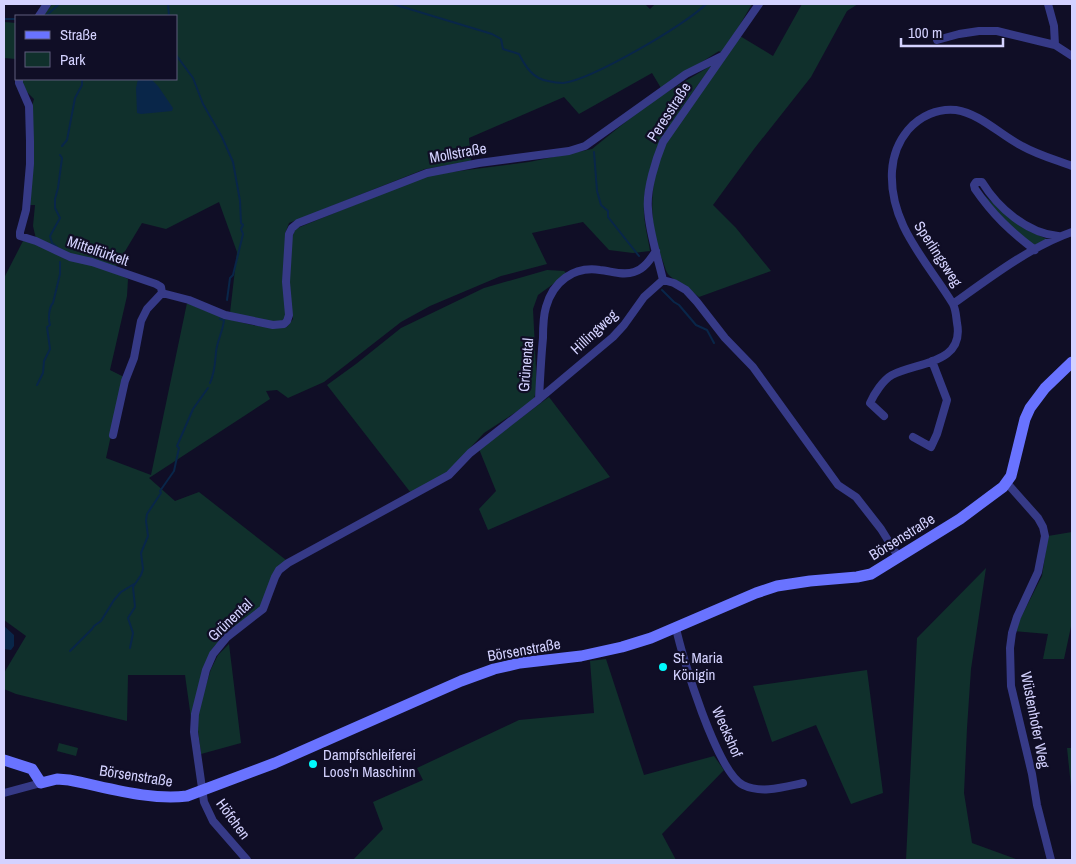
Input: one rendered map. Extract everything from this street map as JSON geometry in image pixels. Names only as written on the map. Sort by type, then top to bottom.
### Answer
[{"type":"street","name":"Peresstraße","points":[[656,251],[648,208],[657,155],[663,142],[759,4]]},
{"type":"street","points":[[1048,4],[1054,26],[1055,45]]},
{"type":"street","points":[[937,40],[959,34],[997,31],[1055,45],[1072,56]]},
{"type":"street","name":"Mollstraße","points":[[273,325],[284,324],[289,318],[286,282],[288,242],[291,229],[298,223],[427,173],[479,163],[569,151],[585,146],[672,84],[722,56]]},
{"type":"street","name":"Mittelfürkelt","points":[[18,80],[28,101],[30,126],[30,164],[25,217],[20,232],[22,238],[36,240],[70,257],[156,284],[161,287],[162,293],[184,298],[225,315],[273,325]]},
{"type":"street","name":"Sperlingsweg","points":[[1072,166],[1021,146],[976,116],[956,110],[948,110],[931,114],[918,120],[906,133],[893,157],[892,183],[895,202],[904,229],[914,248],[953,304],[989,278],[1058,236],[1072,232]]},
{"type":"street","points":[[1035,250],[1015,236],[996,216],[975,189],[976,182],[982,182],[991,196],[1036,231],[1058,236]]},
{"type":"street","points":[[656,251],[663,280],[674,283],[686,290],[725,338],[753,367],[838,485],[856,497],[881,529],[899,558]]},
{"type":"street","name":"Grünental","points":[[202,792],[194,723],[206,670],[213,654],[223,641],[263,609],[279,570],[295,558],[449,475],[470,453],[539,399],[544,312],[556,286],[573,272],[582,270],[597,269],[623,273],[634,272],[646,265],[656,251]]},
{"type":"street","name":"Hillingweg","points":[[539,399],[613,337],[644,297],[663,280]]},
{"type":"street","points":[[113,435],[125,381],[134,358],[141,321],[147,309],[162,293]]},
{"type":"street","points":[[884,416],[870,403],[887,379],[892,375],[947,354],[954,346],[958,339],[958,328],[953,304]]},
{"type":"street","points":[[913,438],[931,447],[946,403],[946,398],[932,361]]},
{"type":"street","points":[[1007,483],[1013,469],[1025,419],[1030,408],[1046,388],[1072,362]]},
{"type":"street","name":"Börsenstraße","points":[[4,793],[57,779],[166,798],[202,792],[348,732],[483,672],[520,663],[606,651],[651,638],[767,588],[796,582],[870,574],[960,519],[1007,483]]},
{"type":"street","name":"Wüstenhofer Weg","points":[[1007,483],[1038,518],[1045,536],[1037,576],[1017,617],[1010,648],[1011,686],[1032,774],[1037,806],[1051,860]]},
{"type":"street","name":"Weckshof","points":[[676,628],[687,672],[718,752],[736,780],[742,785],[751,788],[771,790],[803,783]]},
{"type":"street","points":[[4,760],[32,769],[41,783]]},
{"type":"street","name":"Höfchen","points":[[202,792],[210,817],[247,860]]},
{"type":"green space","points":[[52,4],[645,4],[650,9],[655,4],[752,4],[735,33],[773,56],[802,4],[858,4],[847,11],[811,77],[713,205],[736,228],[771,271],[699,297],[668,274],[657,245],[652,215],[652,200],[661,156],[666,142],[726,57],[719,51],[661,88],[652,73],[579,114],[564,97],[469,138],[471,161],[425,169],[289,223],[285,234],[286,316],[280,323],[230,313],[237,252],[219,202],[166,229],[142,223],[115,268],[66,254],[36,239],[33,226],[35,205],[28,205],[32,106],[34,99],[24,89],[22,80],[178,80],[178,15],[44,15]]},
{"type":"green space","points":[[4,22],[15,23],[15,59],[4,58]]},
{"type":"green space","points":[[712,65],[668,130],[651,166],[646,185],[644,205],[650,251],[633,253],[609,250],[583,222],[532,233],[547,264],[501,276],[430,306],[401,322],[324,382],[288,398],[277,390],[266,391],[270,399],[149,478],[175,501],[199,492],[286,560],[264,604],[223,637],[212,649],[203,669],[191,718],[185,675],[128,675],[127,721],[16,694],[4,689],[4,673],[26,636],[4,620],[4,278],[23,241],[33,242],[105,268],[128,279],[127,296],[110,370],[124,377],[106,458],[151,475],[187,303],[236,321],[262,327],[287,327],[293,319],[288,263],[295,229],[428,175],[529,162],[592,149],[649,103]]},
{"type":"green space","points":[[982,193],[1007,216],[1027,230],[1047,239],[1036,246],[1031,245],[994,211]]},
{"type":"green space","points":[[547,270],[564,271],[567,274],[538,295],[533,309],[537,389],[533,401],[484,433],[447,473],[411,493],[327,385],[401,328],[484,288]]},
{"type":"green space","points":[[549,397],[610,477],[488,530],[479,509],[496,491],[479,449]]},
{"type":"green space","points":[[1072,532],[1072,622],[1064,659],[1043,659],[1048,634],[1014,631],[1042,576],[1048,536]]},
{"type":"green space","points":[[986,568],[971,669],[964,793],[972,843],[1019,860],[906,860],[917,638]]},
{"type":"green space","points":[[229,644],[241,743],[201,754],[197,722],[202,698],[211,669],[218,655]]},
{"type":"green space","points":[[606,659],[644,775],[714,756],[724,770],[662,834],[676,860],[353,860],[383,829],[373,802],[423,780],[417,768],[519,720],[594,713],[590,661]]},
{"type":"green space","points":[[867,670],[883,793],[851,804],[816,725],[772,742],[753,686]]},
{"type":"green space","points":[[59,743],[78,748],[76,756],[57,751]]},
{"type":"green space","points":[[1067,748],[1072,748],[1072,796]]},
{"type":"water","points":[[138,80],[152,80],[173,108],[172,111],[137,113],[136,88]]},
{"type":"water","points":[[4,626],[14,635],[14,646],[11,650],[4,649]]},
{"type":"waterway","points":[[47,15],[59,4]]},
{"type":"waterway","points":[[168,4],[169,15]]},
{"type":"waterway","points":[[393,4],[492,34],[501,39],[503,49],[519,54],[527,67],[538,78],[563,83],[576,80],[638,50],[680,24],[706,4]]},
{"type":"waterway","points":[[4,19],[15,19]]},
{"type":"waterway","points":[[178,58],[193,78],[203,104],[222,137],[233,162],[240,201],[241,223],[243,225],[241,229],[243,234],[233,275],[230,278],[227,300]]},
{"type":"waterway","points":[[62,146],[67,140],[75,98],[82,85],[82,80]]},
{"type":"waterway","points":[[594,152],[597,191],[601,205],[608,211],[608,217],[639,256]]},
{"type":"waterway","points":[[57,247],[52,243],[50,236],[60,218],[55,208],[62,158],[60,155]]},
{"type":"waterway","points":[[37,385],[43,373],[44,361],[50,349],[47,327],[50,325],[49,313],[60,274],[60,262]]},
{"type":"waterway","points":[[662,290],[679,305],[696,325],[707,330],[714,343]]},
{"type":"waterway","points":[[210,383],[224,320],[220,319]]},
{"type":"waterway","points":[[130,648],[133,633],[128,618],[135,607],[133,587],[143,569],[141,553],[148,536],[147,514],[174,471],[179,448],[177,446],[193,409],[208,388]]},
{"type":"waterway","points":[[70,651],[101,621],[121,592],[134,584]]},
{"type":"place","name":"St. Maria Königin","points":[[663,667]]},
{"type":"place","name":"Dampfschleiferei Loos'n Maschinn","points":[[313,764]]}]
